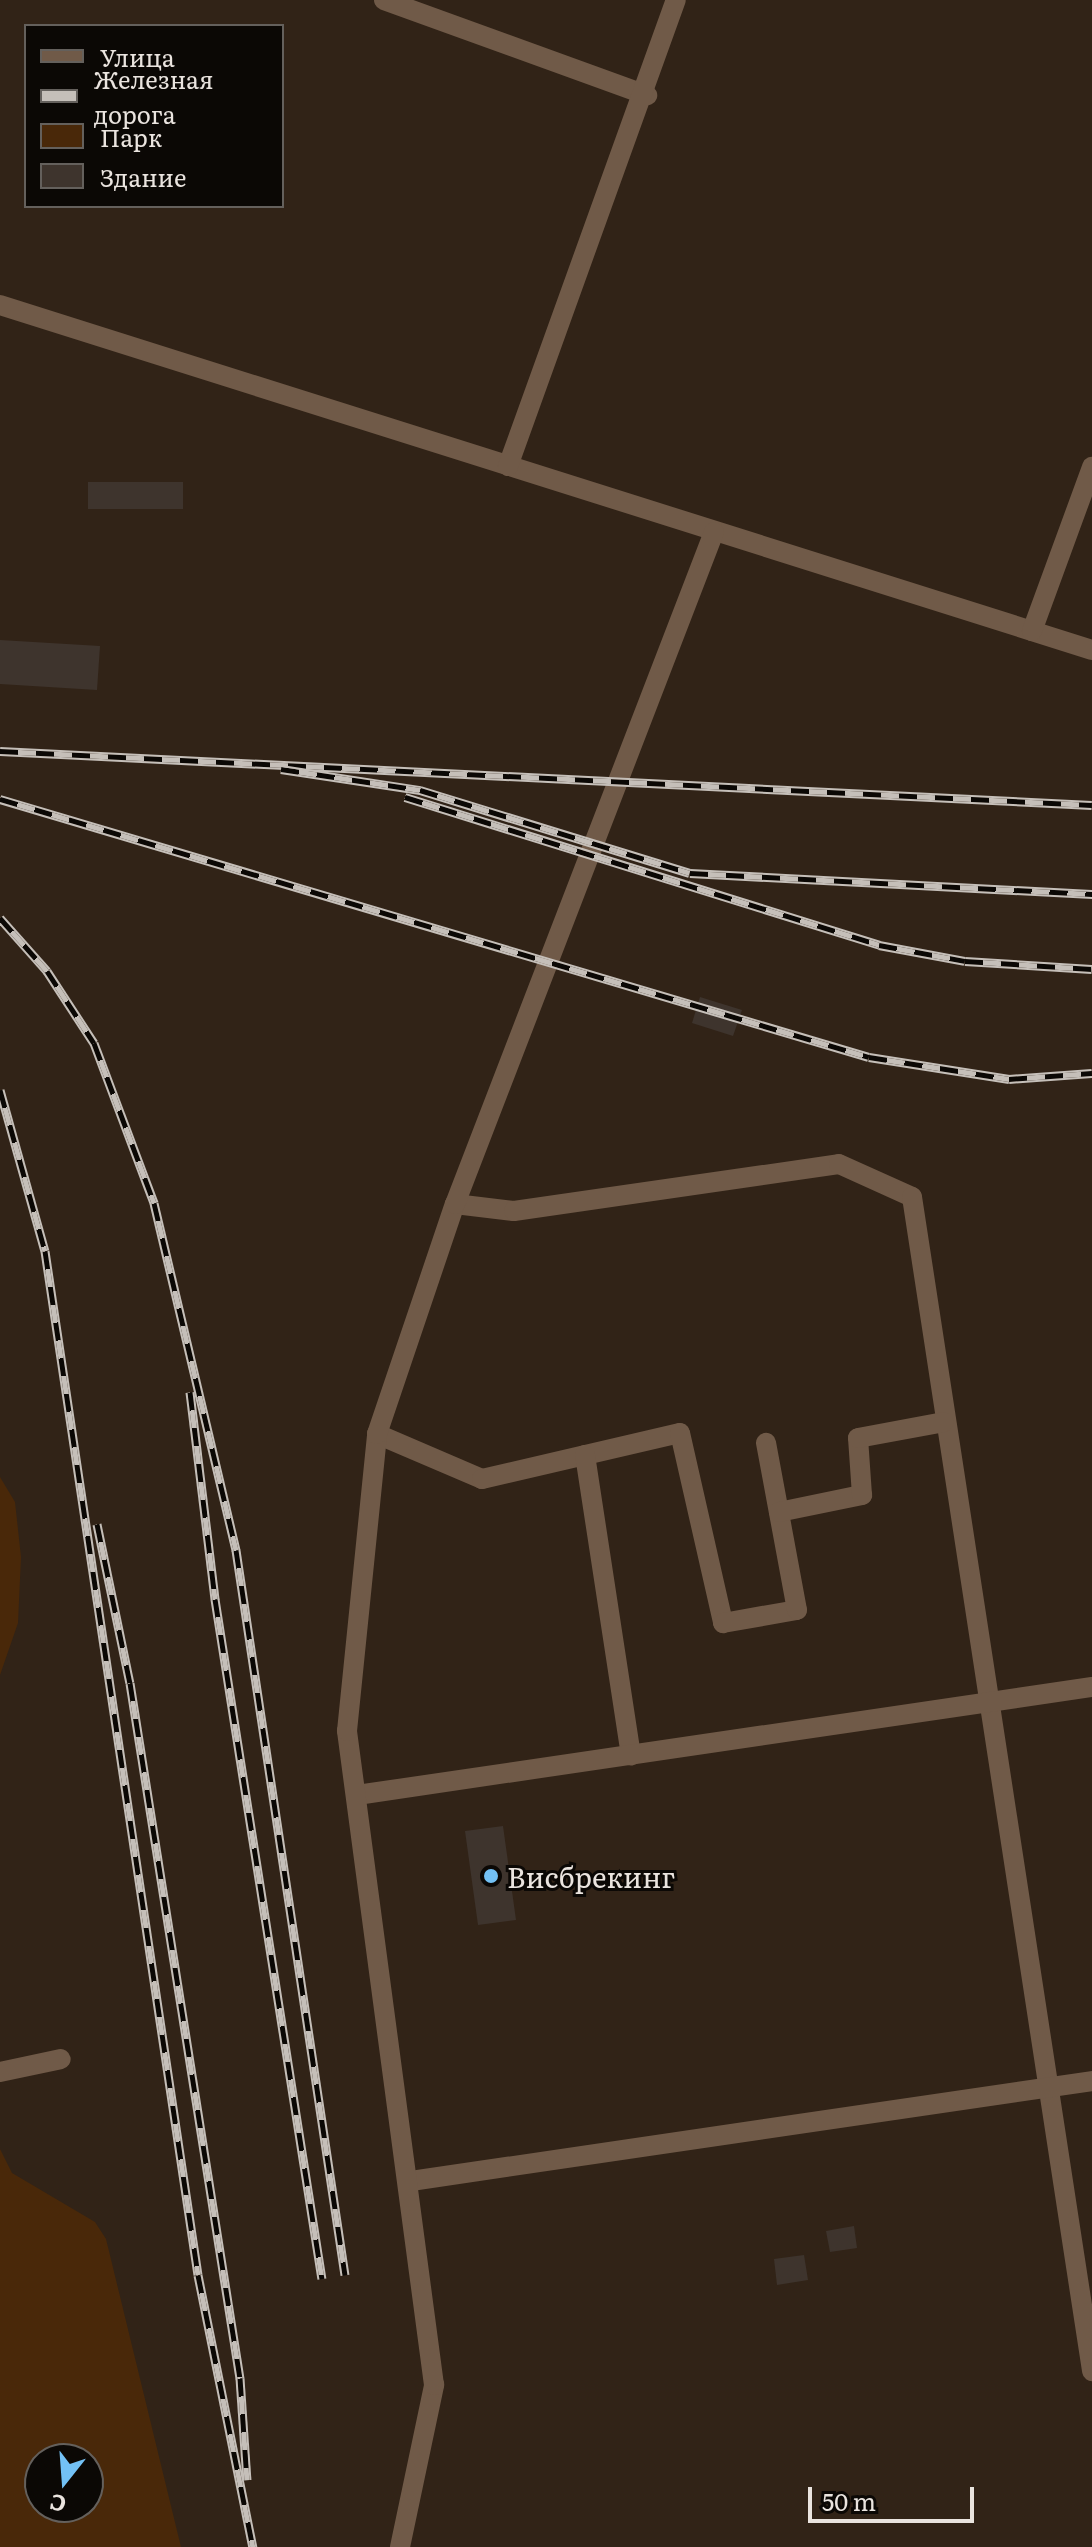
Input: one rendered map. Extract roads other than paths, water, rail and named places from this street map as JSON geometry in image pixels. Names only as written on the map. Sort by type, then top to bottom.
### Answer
[{"type":"lane","points":[[384,0],[647,95]]},
{"type":"lane","points":[[508,466],[647,95],[676,0]]},
{"type":"lane","points":[[0,305],[1092,650]]},
{"type":"lane","points":[[1032,631],[1092,467]]},
{"type":"lane","points":[[400,2547],[434,2385],[411,2181],[347,1731],[377,1434],[455,1204],[714,532]]},
{"type":"lane","points":[[455,1204],[514,1211],[839,1164],[912,1197],[984,1703],[1092,2371]]},
{"type":"lane","points":[[779,1512],[862,1495],[858,1438],[944,1422]]},
{"type":"lane","points":[[377,1434],[482,1479],[680,1433],[723,1623],[797,1610],[766,1443]]},
{"type":"lane","points":[[585,1455],[631,1755]]},
{"type":"lane","points":[[357,1795],[1092,1687]]},
{"type":"lane","points":[[0,2072],[61,2059]]},
{"type":"lane","points":[[411,2181],[1092,2081]]},
{"type":"railway","points":[[0,751],[1092,805]]},
{"type":"railway","points":[[281,769],[420,790],[690,873],[1092,894]]},
{"type":"railway","points":[[405,797],[879,945],[965,961],[1092,969]]},
{"type":"railway","points":[[0,799],[869,1057],[1009,1079],[1092,1073]]},
{"type":"railway","points":[[0,918],[47,971],[94,1043],[154,1203],[236,1550],[345,2275]]},
{"type":"railway","points":[[0,1090],[45,1251],[198,2275],[253,2547]]},
{"type":"railway","points":[[190,1392],[215,1599],[322,2279]]},
{"type":"railway","points":[[97,1524],[130,1683],[240,2378],[247,2480]]},
{"type":"place","name":"Висбрекинг","points":[[491,1876]]}]
